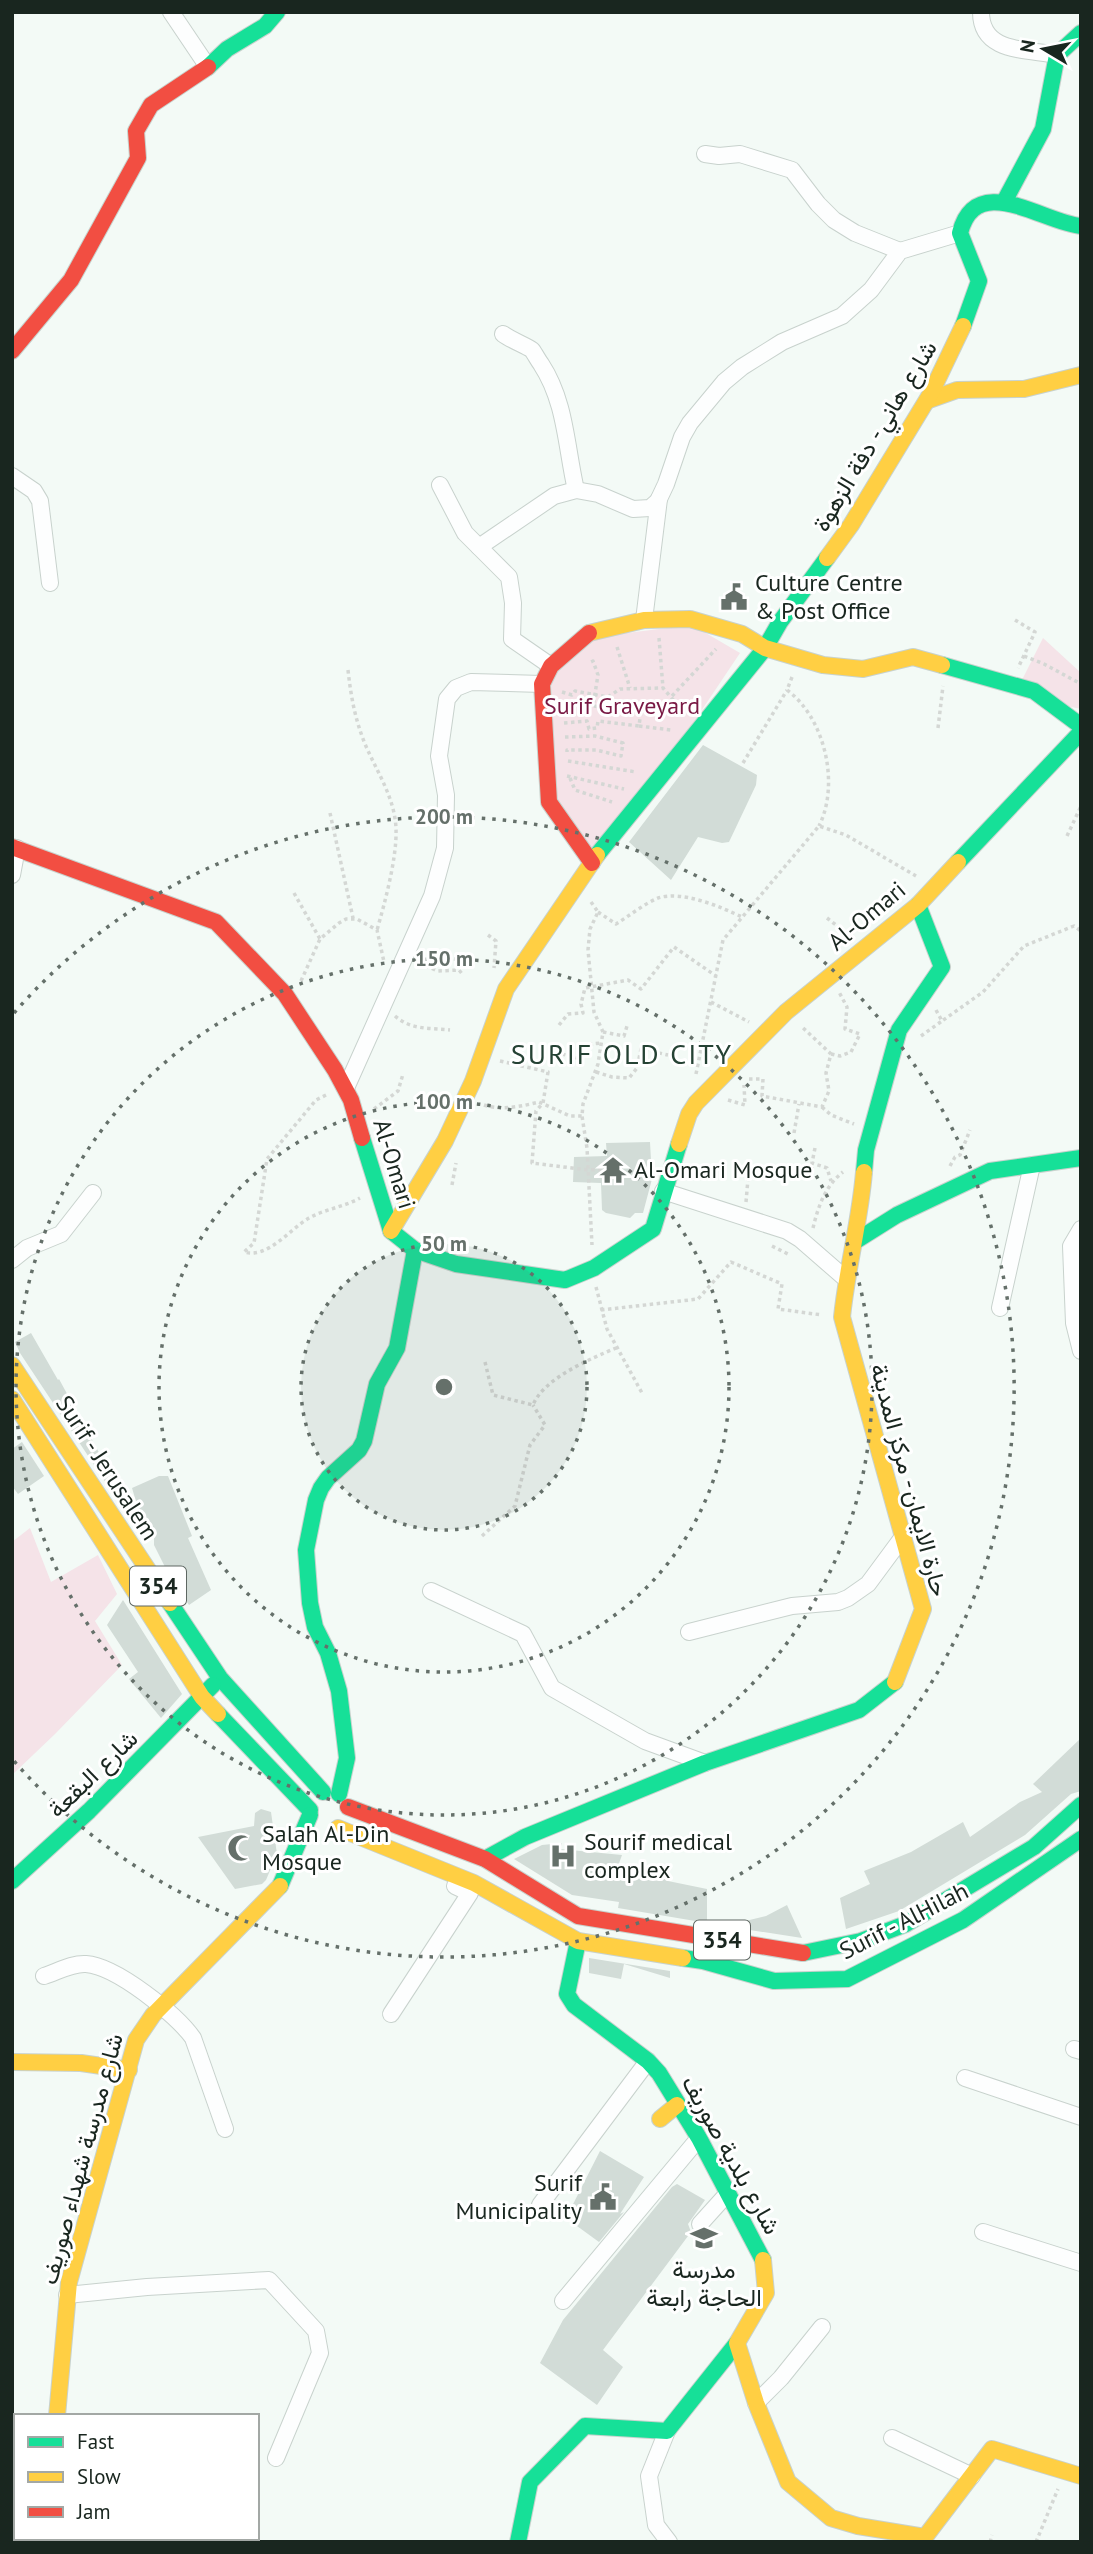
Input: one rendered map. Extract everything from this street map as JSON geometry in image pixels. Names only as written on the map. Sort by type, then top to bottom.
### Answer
[{"type":"street","points":[[171,12],[208,67]]},
{"type":"street","points":[[12,351],[71,280],[138,158],[136,131],[151,105],[208,67],[228,49],[265,26],[277,12]]},
{"type":"street","points":[[981,12],[983,30],[996,43],[1057,54]]},
{"type":"street","points":[[1004,202],[1043,129],[1057,54],[1081,33]]},
{"type":"street","points":[[705,154],[740,154],[792,170],[834,220],[855,233],[900,251]]},
{"type":"street","points":[[652,625],[659,499],[682,437],[708,398],[742,367],[761,354],[842,316],[871,290],[900,251],[960,233],[966,216],[978,206],[1004,202],[1070,225],[1081,226]]},
{"type":"street","name":"شارع هاني - دفة الزهوة","points":[[391,1231],[451,1129],[473,1081],[506,989],[614,833],[765,648],[780,622],[851,525],[920,410],[929,400],[962,335],[979,281],[960,233]]},
{"type":"street","points":[[503,334],[515,344],[532,350],[550,378],[565,422],[568,456],[576,490]]},
{"type":"street","points":[[929,400],[949,390],[1004,391],[1049,384],[1081,375]]},
{"type":"street","points":[[12,476],[34,491],[40,501],[50,583]]},
{"type":"street","points":[[440,485],[465,533],[509,577],[513,603],[512,639],[551,666]]},
{"type":"street","points":[[479,547],[554,496],[576,490],[596,494],[639,510],[650,508],[659,499]]},
{"type":"street","points":[[592,863],[549,802],[544,692],[548,688],[551,666],[591,632],[690,619],[742,634],[765,648],[823,665],[863,669],[913,657],[1034,691],[1081,726]]},
{"type":"street","points":[[338,1090],[432,896],[445,848],[446,795],[439,756],[447,699],[456,688],[473,682],[548,688]]},
{"type":"street","name":"Al-Omari","points":[[15,848],[216,922],[285,994],[338,1090],[391,1231],[415,1250],[456,1264],[565,1280],[594,1268],[653,1229],[689,1114],[696,1103],[786,1012],[933,891],[1081,732]]},
{"type":"street","points":[[12,875],[15,848]]},
{"type":"street","name":"حارة الايمان - مركز المدينة","points":[[441,1870],[461,1874],[525,1837],[705,1763],[859,1710],[896,1681],[923,1609],[842,1317],[846,1279],[860,1216],[866,1150],[899,1030],[943,967],[918,905]]},
{"type":"street","points":[[854,1242],[897,1215],[990,1171],[1081,1158]]},
{"type":"street","points":[[1000,1308],[1031,1165]]},
{"type":"street","points":[[663,1191],[787,1231],[846,1279]]},
{"type":"street","points":[[12,1260],[27,1248],[61,1234],[93,1193]]},
{"type":"street","points":[[1081,1229],[1072,1246],[1074,1323],[1081,1351]]},
{"type":"street","points":[[280,1886],[314,1799],[336,1798],[347,1758],[340,1691],[328,1653],[315,1627],[310,1603],[306,1550],[316,1500],[328,1478],[359,1450],[364,1441],[377,1384],[397,1348],[415,1250]]},
{"type":"street","name":"Surif - Jerusalem","points":[[12,1365],[220,1678],[336,1798]]},
{"type":"street","name":"Surif - Jerusalem","points":[[12,1399],[202,1697],[310,1812]]},
{"type":"street","points":[[689,1632],[792,1606],[838,1602],[848,1598],[868,1584],[902,1538]]},
{"type":"street","points":[[431,1591],[523,1634],[552,1688],[645,1741],[705,1763]]},
{"type":"street","name":"شارع البقعة","points":[[12,1881],[89,1811],[220,1678]]},
{"type":"street","name":"شارع مدرسة شهداء صوريف","points":[[57,2414],[67,2295],[87,2211],[136,2040],[143,2027],[161,2007],[280,1886],[325,1836],[346,1819],[336,1798]]},
{"type":"street","name":"Surif - AlHilah","points":[[336,1798],[485,1859],[578,1916],[800,1954],[861,1941],[906,1924],[1034,1847],[1081,1805]]},
{"type":"street","name":"354","points":[[310,1812],[315,1824],[325,1836]]},
{"type":"street","name":"Surif - AlHilah","points":[[325,1836],[441,1870],[474,1883],[578,1941],[703,1961],[774,1981],[847,1979],[963,1920],[1081,1839]]},
{"type":"street","points":[[391,2014],[470,1893],[438,1878],[441,1870]]},
{"type":"street","name":"شارع بلدية صوريف","points":[[578,1941],[567,1994],[574,2005],[648,2061],[659,2073],[699,2138],[763,2260],[766,2293],[737,2343],[667,2431]]},
{"type":"street","points":[[44,1976],[76,1965],[90,1965],[117,1974],[161,2007],[193,2038],[225,2129]]},
{"type":"street","points":[[540,2205],[648,2061]]},
{"type":"street","points":[[12,2062],[80,2063],[129,2070]]},
{"type":"street","points":[[965,2078],[1081,2117]]},
{"type":"street","points":[[660,2119],[677,2105]]},
{"type":"street","points":[[563,2301],[699,2138]]},
{"type":"street","points":[[700,2224],[728,2193]]},
{"type":"street","points":[[983,2232],[1081,2263]]},
{"type":"street","points":[[67,2295],[269,2280],[316,2331],[320,2354],[276,2458]]},
{"type":"street","points":[[757,2403],[822,2327]]},
{"type":"street","points":[[737,2343],[788,2482],[831,2518],[924,2539],[992,2449],[1074,2474]]},
{"type":"street","points":[[517,2542],[530,2482],[585,2426],[667,2431],[649,2476],[656,2525],[654,2542]]},
{"type":"street","points":[[892,2438],[971,2476]]},
{"type":"street","points":[[656,2525],[669,2542]]},
{"type":"path","points":[[1011,684],[1035,632],[1015,620]]},
{"type":"path","points":[[652,625],[663,688],[681,709],[683,724]]},
{"type":"path","points":[[615,638],[630,688]]},
{"type":"path","points":[[672,696],[716,648]]},
{"type":"path","points":[[1024,656],[1081,684]]},
{"type":"path","points":[[585,663],[593,661],[598,675],[593,706],[641,711],[639,726]]},
{"type":"path","points":[[743,763],[794,674],[789,668]]},
{"type":"path","points":[[348,670],[353,712],[366,746],[386,785],[396,829],[387,891],[377,930],[385,964]]},
{"type":"path","points":[[938,728],[945,674]]},
{"type":"path","points":[[548,688],[572,695],[575,691],[608,697],[620,689],[663,688]]},
{"type":"path","points":[[696,1103],[694,1086],[723,940],[819,826],[830,784],[824,746],[799,700],[786,690]]},
{"type":"path","points":[[569,777],[575,790],[614,803],[636,772],[566,761],[567,750],[596,750],[621,756],[624,743],[595,736],[564,737],[564,722],[587,720],[589,729],[597,728],[598,721],[656,730],[677,729]]},
{"type":"path","points":[[558,774],[623,790]]},
{"type":"path","points":[[1067,836],[1081,806]]},
{"type":"path","points":[[330,813],[353,918]]},
{"type":"path","points":[[819,826],[858,842],[927,882],[933,891]]},
{"type":"path","points":[[294,893],[320,939]]},
{"type":"path","points":[[585,895],[598,912],[616,924],[659,898],[680,897],[722,907],[742,917]]},
{"type":"path","points":[[598,912],[590,929],[588,950],[594,1012],[603,1032],[596,1072],[583,1104],[582,1116],[595,1286],[607,1329],[642,1394]]},
{"type":"path","points":[[285,994],[304,979],[320,939],[340,923],[353,918],[365,921],[377,930]]},
{"type":"path","points":[[827,918],[855,939]]},
{"type":"path","points":[[936,1010],[942,1021],[983,992],[1024,946],[1074,926],[1081,931]]},
{"type":"path","points":[[559,1025],[568,1014],[583,1013],[582,996],[585,988],[628,980],[641,989],[674,947],[716,976]]},
{"type":"path","points":[[415,962],[439,971],[458,970],[463,975]]},
{"type":"path","points":[[794,1018],[831,1054],[840,1056],[851,1052],[860,1034],[845,1029],[847,1007],[834,986]]},
{"type":"path","points":[[711,1002],[749,1022]]},
{"type":"path","points":[[394,1014],[401,1021],[418,1029],[450,1030]]},
{"type":"path","points":[[603,1032],[624,1036],[627,1026]]},
{"type":"path","points":[[562,1054],[581,1059],[592,1044],[601,1043]]},
{"type":"path","points":[[596,1072],[629,1078],[637,1068],[642,1049],[668,1055]]},
{"type":"path","points":[[726,1099],[745,1105],[743,1079],[763,1079],[762,1096],[822,1107],[829,1091],[826,1073],[831,1054]]},
{"type":"path","points":[[498,1061],[548,1072],[543,1103],[536,1111],[532,1163],[588,1170],[607,1169]]},
{"type":"path","points":[[367,1115],[398,1091],[403,1074]]},
{"type":"path","points":[[338,1090],[316,1101],[267,1158],[254,1242],[244,1252],[250,1254],[264,1251],[317,1213],[358,1199],[363,1194]]},
{"type":"path","points":[[481,1104],[491,1107],[520,1107],[543,1103],[570,1116],[582,1116]]},
{"type":"path","points":[[794,1133],[799,1104]]},
{"type":"path","points":[[948,1169],[955,1157],[960,1155],[970,1129]]},
{"type":"path","points":[[815,1148],[812,1163],[827,1168],[831,1181]]},
{"type":"path","points":[[745,1211],[749,1167]]},
{"type":"path","points":[[812,1234],[817,1212],[831,1181],[849,1167]]},
{"type":"path","points":[[768,1244],[799,1260]]},
{"type":"path","points":[[601,1310],[698,1299],[731,1262],[782,1284],[778,1309],[823,1315]]},
{"type":"path","points":[[533,1405],[537,1394],[548,1384],[590,1359],[616,1348]]},
{"type":"path","points":[[482,1536],[514,1506],[530,1445],[545,1425],[533,1405],[494,1395],[485,1362]]},
{"type":"path","points":[[1036,2542],[1074,2474]]},
{"type":"path","points":[[990,2542],[992,2535]]},
{"type":"green space","name":"Surif Graveyard","points":[[692,625],[740,653],[600,862],[555,800],[551,677],[594,637]]},
{"type":"green space","points":[[1043,638],[1081,673],[1081,709],[1067,706],[1021,682]]},
{"type":"green space","points":[[30,1528],[51,1582],[98,1555],[117,1594],[95,1621],[122,1665],[12,1775],[12,1542]]},
{"type":"building","points":[[703,745],[757,775],[756,785],[729,842],[722,843],[698,837],[671,880],[629,842]]},
{"type":"building","name":"Al-Omari Mosque","points":[[650,1142],[652,1179],[643,1213],[635,1213],[630,1218],[606,1213],[602,1210],[601,1183],[573,1182],[574,1157],[607,1156],[606,1143]]},
{"type":"building","points":[[31,1333],[116,1484],[108,1486],[20,1353],[15,1342]]},
{"type":"building","points":[[22,1442],[44,1476],[18,1494],[12,1486],[12,1449]]},
{"type":"building","points":[[159,1476],[168,1476],[192,1536],[188,1538],[211,1590],[189,1605],[169,1575],[154,1545],[154,1536],[146,1535],[132,1488]]},
{"type":"building","points":[[123,1600],[182,1694],[161,1718],[129,1679],[138,1672],[107,1625]]},
{"type":"building","points":[[1081,1738],[1081,1791],[1071,1794],[1025,1835],[899,1911],[846,1929],[840,1898],[870,1884],[864,1871],[911,1852],[963,1822],[970,1837],[1020,1802],[1042,1792],[1033,1784]]},
{"type":"building","name":"Salah Al-Din Mosque","points":[[261,1809],[271,1812],[277,1854],[262,1884],[235,1889],[198,1837],[254,1826],[255,1813]]},
{"type":"building","points":[[562,1843],[560,1849],[622,1855],[617,1869],[669,1873],[668,1881],[707,1889],[707,1923],[618,1908],[619,1902],[572,1895],[514,1859],[542,1845]]},
{"type":"building","points":[[787,1905],[802,1938],[737,1928],[737,1923],[766,1916]]},
{"type":"building","points":[[589,1958],[670,1971],[670,1978],[624,1964],[621,1979],[589,1973]]},
{"type":"building","name":"Surif Municipality","points":[[600,2151],[644,2177],[620,2214],[624,2212],[599,2242],[566,2218]]},
{"type":"building","points":[[677,2184],[705,2200],[688,2224],[691,2232],[603,2350],[623,2367],[597,2405],[540,2363],[563,2320]]},
{"type":"traffic: fast","points":[[208,67],[227,49],[265,26],[277,12]]},
{"type":"traffic: fast","points":[[1004,202],[1043,129],[1057,55],[1081,33]]},
{"type":"traffic: fast","points":[[963,326],[979,281],[960,233],[968,214],[980,205],[996,202],[1081,226]]},
{"type":"traffic: fast","points":[[597,855],[765,648],[780,622],[827,558]]},
{"type":"traffic: fast","points":[[942,665],[1034,691],[1081,726]]},
{"type":"traffic: fast","points":[[958,862],[1081,732]]},
{"type":"traffic: fast","points":[[864,1172],[866,1150],[899,1030],[942,967],[918,905]]},
{"type":"traffic: fast","points":[[362,1138],[391,1231],[415,1250],[456,1264],[565,1280],[594,1268],[653,1229],[679,1144]]},
{"type":"traffic: fast","points":[[854,1242],[897,1215],[990,1171],[1081,1158]]},
{"type":"traffic: fast","points":[[339,1794],[347,1758],[339,1691],[328,1653],[315,1627],[310,1603],[306,1550],[321,1488],[328,1478],[359,1450],[364,1441],[377,1384],[397,1348],[415,1250]]},
{"type":"traffic: fast","points":[[170,1603],[220,1678],[323,1792]]},
{"type":"traffic: fast","points":[[485,1859],[525,1837],[705,1763],[859,1710],[895,1682]]},
{"type":"traffic: fast","points":[[12,1881],[89,1811],[213,1685]]},
{"type":"traffic: fast","points":[[218,1714],[310,1810]]},
{"type":"traffic: fast","points":[[803,1953],[861,1941],[906,1924],[1034,1847],[1081,1805]]},
{"type":"traffic: fast","points":[[280,1886],[310,1815]]},
{"type":"traffic: fast","points":[[683,1958],[774,1981],[847,1979],[963,1920],[1081,1839]]},
{"type":"traffic: fast","points":[[578,1941],[567,1994],[574,2005],[648,2061],[659,2073],[699,2138],[763,2260]]},
{"type":"traffic: fast","points":[[518,2542],[530,2482],[585,2426],[667,2431],[737,2343]]},
{"type":"traffic: slow","points":[[827,558],[851,525],[930,395],[963,326]]},
{"type":"traffic: slow","points":[[929,400],[957,390],[1024,389],[1081,375]]},
{"type":"traffic: slow","points":[[589,633],[644,620],[690,619],[742,634],[765,648],[823,665],[863,669],[913,657],[942,665]]},
{"type":"traffic: slow","points":[[391,1231],[445,1141],[473,1081],[506,989],[597,855]]},
{"type":"traffic: slow","points":[[679,1144],[689,1114],[696,1103],[786,1012],[918,905],[958,862]]},
{"type":"traffic: slow","points":[[864,1172],[842,1317],[923,1609],[895,1682]]},
{"type":"traffic: slow","points":[[12,1365],[170,1603]]},
{"type":"traffic: slow","points":[[12,1399],[202,1697],[218,1714]]},
{"type":"traffic: slow","points":[[338,1828],[474,1883],[578,1941],[683,1958]]},
{"type":"traffic: slow","points":[[57,2414],[69,2282],[136,2040],[153,2015],[280,1886]]},
{"type":"traffic: slow","points":[[12,2062],[81,2063],[129,2070]]},
{"type":"traffic: slow","points":[[660,2119],[677,2105]]},
{"type":"traffic: slow","points":[[763,2260],[766,2293],[737,2343],[756,2403],[788,2482],[831,2518],[858,2526],[925,2537],[992,2449],[1081,2476]]},
{"type":"traffic: jam","points":[[12,351],[71,280],[138,158],[136,131],[151,105],[208,67]]},
{"type":"traffic: jam","points":[[589,633],[551,666],[542,684],[549,802],[592,863]]},
{"type":"traffic: jam","points":[[12,847],[216,922],[285,994],[335,1070],[351,1100],[362,1138]]},
{"type":"traffic: jam","points":[[348,1807],[485,1859],[578,1916],[803,1953]]},
{"type":"place","name":"Culture Centre & Post Office","points":[[734,597]]},
{"type":"place","name":"Al-Omari Mosque","points":[[613,1170]]},
{"type":"place","name":"Salah Al-Din Mosque","points":[[241,1848]]},
{"type":"place","name":"Sourif medical complex","points":[[563,1856]]},
{"type":"place","name":"Surif Municipality","points":[[603,2197]]},
{"type":"place","name":"مدرسة الحاجة رابعة","points":[[704,2238]]},
{"type":"district","name":"SURIF OLD CITY","points":[[622,1054]]}]
